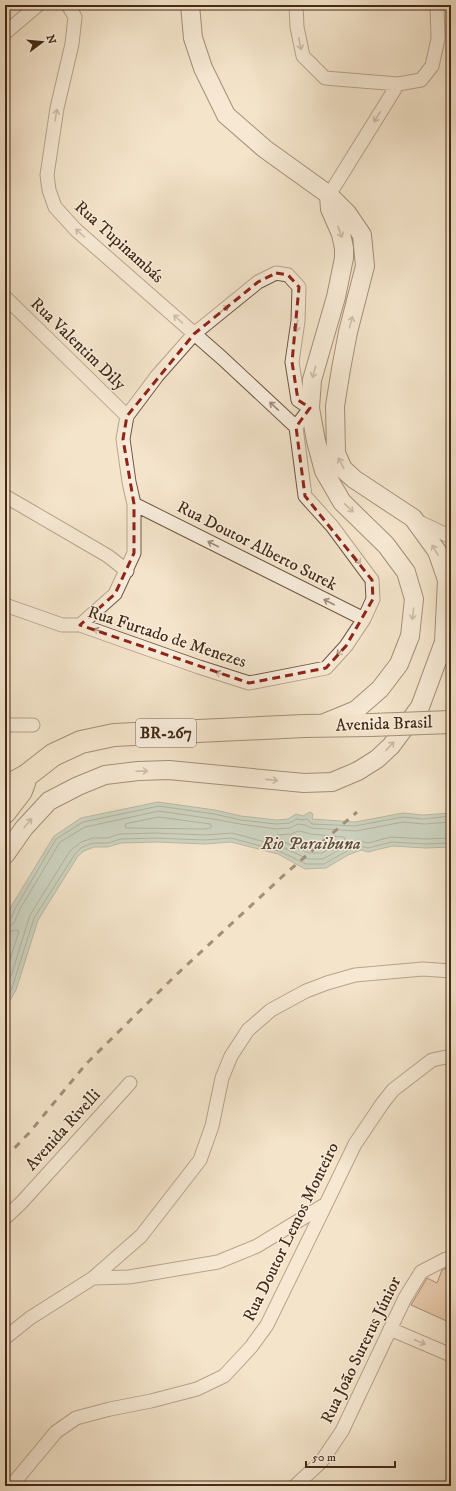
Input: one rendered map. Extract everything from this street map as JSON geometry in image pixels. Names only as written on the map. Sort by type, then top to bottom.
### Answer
[{"type":"highway","name":"Avenida Brasil","points":[[317,726],[451,722]]},
{"type":"highway","name":"BR-267","points":[[5,792],[13,783],[26,776],[53,755],[81,742],[114,735],[317,726]]},
{"type":"highway","name":"BR-267","points":[[5,812],[21,791],[26,776]]},
{"type":"main road","points":[[5,855],[24,828],[49,801],[78,786],[105,775],[138,771],[169,770],[304,783],[332,782],[358,770],[376,759],[392,746],[420,707],[444,642],[447,580],[437,552],[413,518],[354,479],[343,469],[336,453],[335,406],[345,347],[365,266],[362,235],[347,213],[329,195],[265,149],[226,115],[203,68],[192,38],[190,5]]},
{"type":"main road","points":[[317,726],[356,710],[380,689],[398,664],[410,636],[414,599],[406,572],[386,545],[342,502],[324,471],[316,440],[310,408],[312,380],[341,276],[344,248],[341,234],[330,209],[329,195]]},
{"type":"main road","points":[[330,316],[332,330],[339,342],[345,347]]},
{"type":"main road","points":[[310,408],[335,406]]},
{"type":"street","points":[[5,33],[38,5]]},
{"type":"street","name":"Rua Tupinambás","points":[[68,5],[74,17],[72,44],[57,108],[47,175],[49,190],[55,207],[76,230],[194,334],[296,427]]},
{"type":"street","points":[[296,5],[297,27],[303,56],[325,78],[398,84],[421,80],[432,66],[438,39],[436,5]]},
{"type":"street","points":[[329,195],[398,84]]},
{"type":"street","points":[[80,625],[115,594],[127,571],[134,553],[134,504],[129,482],[123,439],[127,416],[157,376],[194,334],[258,282],[276,273],[288,275],[298,287],[298,321],[292,362],[298,400],[310,408],[296,427]]},
{"type":"street","name":"Rua Valentim Dily","points":[[5,297],[127,416]]},
{"type":"street","name":"Rua Furtado de Menezes","points":[[5,605],[62,625],[80,625],[249,683],[326,668],[346,646],[364,619],[374,599],[372,580],[332,526],[305,496],[296,427]]},
{"type":"street","points":[[5,496],[108,556],[127,571]]},
{"type":"street","name":"Rua Doutor Alberto Surek","points":[[134,504],[364,619]]},
{"type":"street","points":[[413,518],[451,537]]},
{"type":"street","points":[[444,642],[451,620]]},
{"type":"street","points":[[5,725],[33,725]]},
{"type":"street","points":[[5,1338],[30,1318],[93,1278],[141,1236],[200,1160],[212,1126],[222,1078],[232,1056],[248,1030],[271,1010],[306,991],[355,975],[423,969],[451,971]]},
{"type":"street","name":"Rua Doutor Lemos Monteiro","points":[[11,1486],[56,1432],[76,1418],[197,1389],[224,1376],[252,1346],[267,1325],[354,1144],[393,1090],[432,1060],[451,1056]]},
{"type":"street","name":"Avenida Rivelli","points":[[5,1218],[21,1203],[130,1083]]},
{"type":"street","points":[[93,1278],[129,1277],[218,1262],[257,1246],[326,1204]]},
{"type":"street","name":"Rua João Surerus Júnior","points":[[295,1486],[321,1462],[342,1431],[405,1298],[421,1272],[446,1259],[451,1258]]},
{"type":"street","points":[[390,1329],[451,1355]]},
{"type":"highlighted area","points":[[276,273],[288,275],[299,287],[292,362],[298,400],[310,408],[296,427],[305,496],[372,580],[373,599],[346,646],[326,668],[249,683],[80,625],[115,594],[134,553],[134,504],[123,439],[127,416],[194,334],[258,282]]},
{"type":"water","name":"Rio Paraibuna","points":[[158,802],[215,810],[241,816],[277,820],[288,819],[296,814],[303,816],[310,812],[313,814],[312,819],[355,822],[403,813],[423,815],[451,813],[451,847],[425,848],[392,846],[368,852],[361,850],[348,855],[326,868],[305,869],[278,854],[231,842],[205,844],[155,842],[121,843],[108,847],[94,847],[84,851],[78,856],[38,920],[16,990],[5,1009],[5,922],[12,905],[54,836],[81,818]]},
{"type":"building","points":[[449,1267],[451,1268],[451,1323],[411,1305],[427,1278],[437,1283],[442,1270]]},
{"type":"railway","points":[[5,1158],[29,1133],[86,1064],[175,976],[284,875],[357,812]]}]
